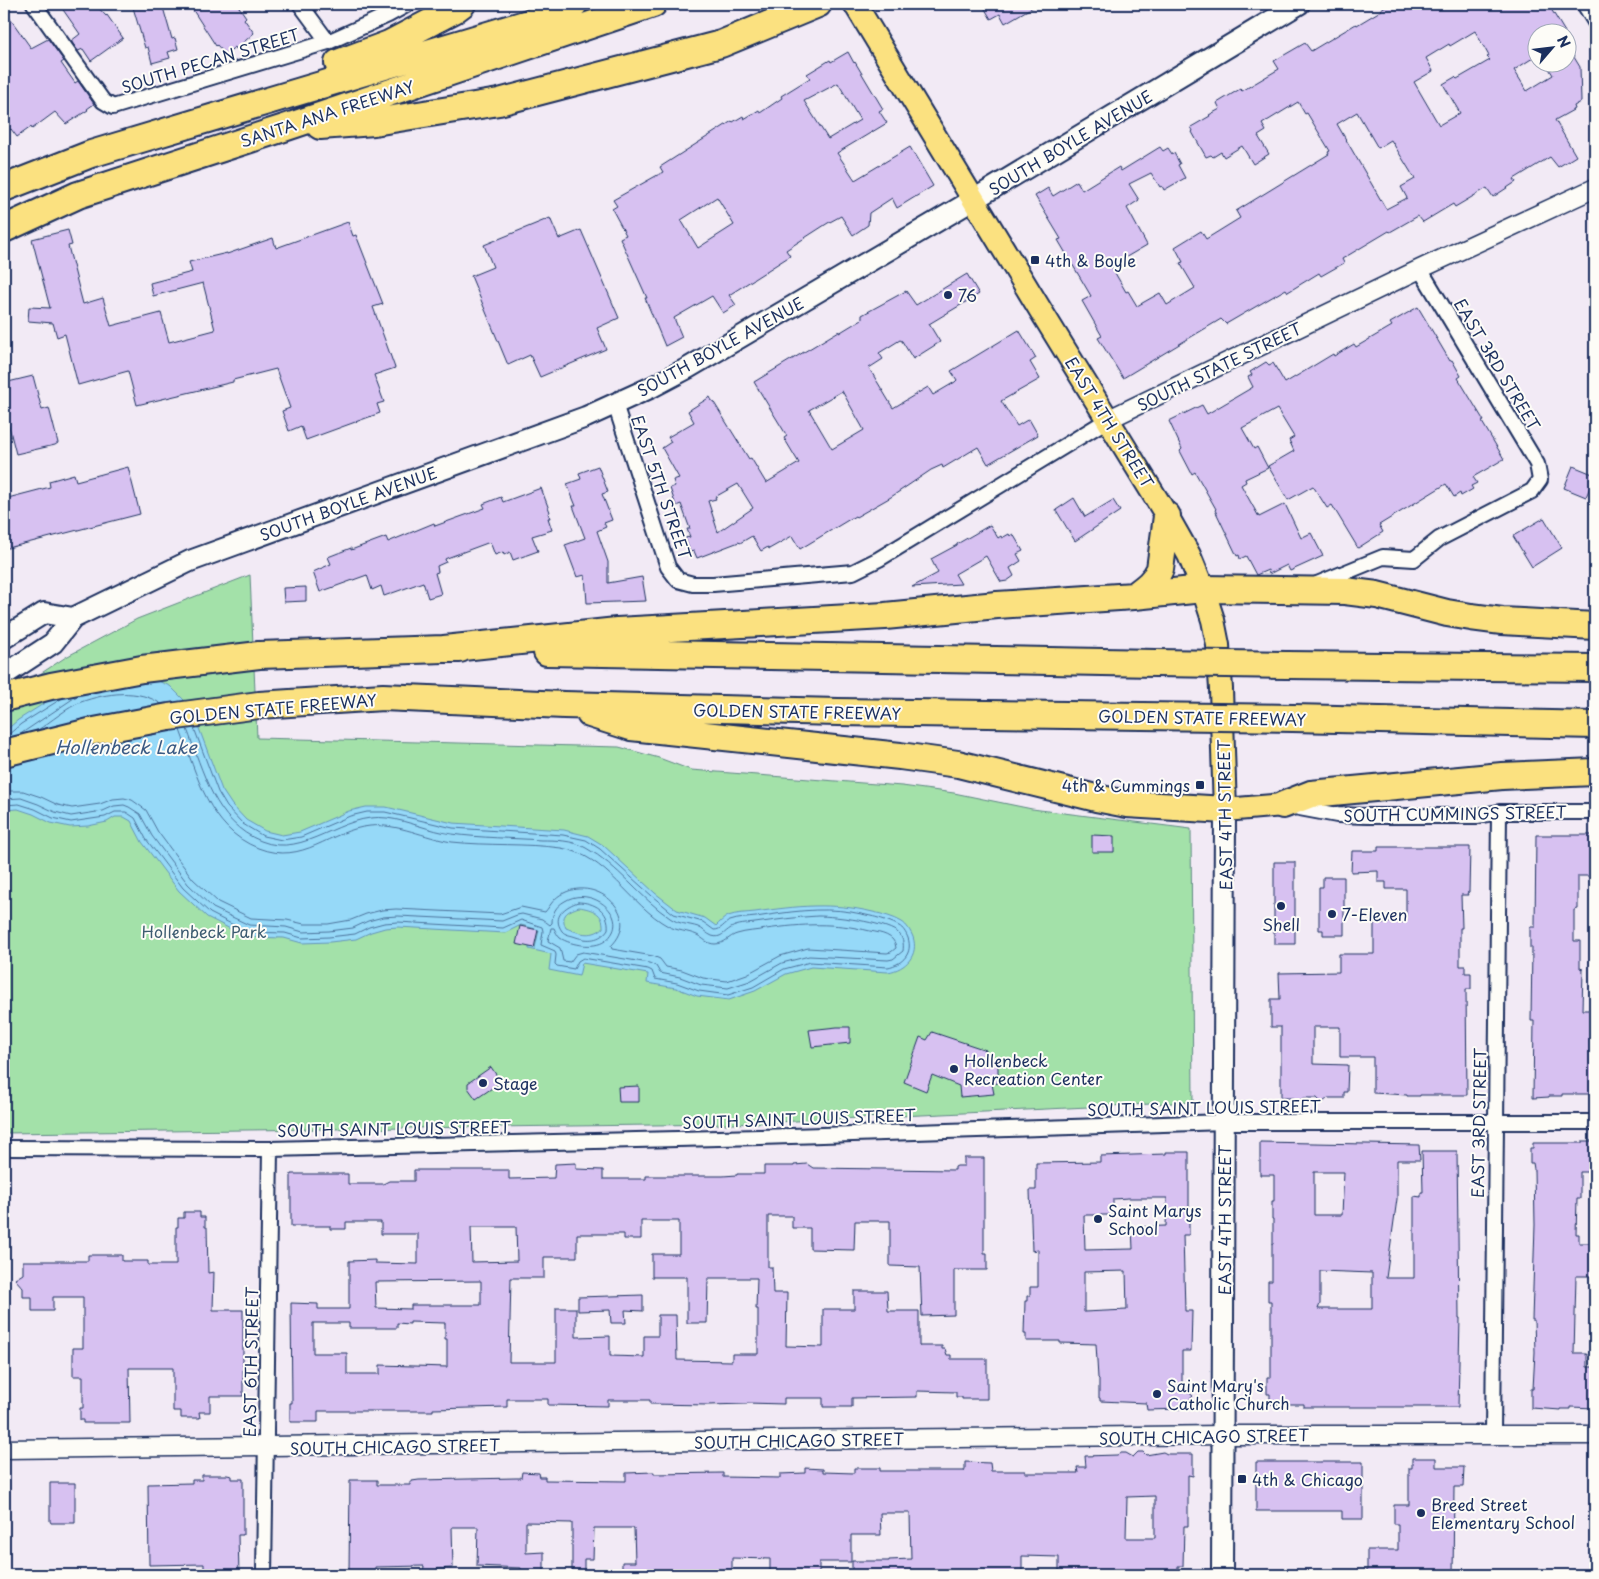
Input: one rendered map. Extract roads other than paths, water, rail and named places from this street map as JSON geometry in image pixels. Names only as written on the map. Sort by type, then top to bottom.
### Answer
[{"type":"highway","points":[[91,154],[389,44],[462,4]]},
{"type":"highway","name":"SANTA ANA FREEWAY","points":[[4,188],[91,154],[528,23],[574,4]]},
{"type":"highway","name":"SANTA ANA FREEWAY","points":[[4,229],[78,195],[653,4]]},
{"type":"highway","points":[[284,128],[374,122],[500,102],[721,44],[818,4]]},
{"type":"highway","points":[[1134,596],[1148,587],[1157,577],[1160,569],[1167,516]]},
{"type":"highway","points":[[4,698],[51,686],[142,669],[259,655],[444,649],[617,631],[885,616],[997,605],[1134,596],[1204,589],[1345,591],[1377,595],[1447,613],[1502,622],[1595,626]]},
{"type":"highway","points":[[444,649],[511,652],[1287,666],[1595,668]]},
{"type":"highway","name":"GOLDEN STATE FREEWAY","points":[[4,753],[89,732],[160,718],[259,706],[383,697],[564,705],[838,712],[1293,718],[1595,725]]},
{"type":"highway","points":[[564,705],[630,727],[958,764],[1127,804],[1225,810]]},
{"type":"highway","points":[[1283,805],[1311,794],[1502,776],[1595,772]]},
{"type":"main road","name":"EAST 4TH STREET","points":[[855,4],[1167,516],[1204,589],[1213,620],[1218,645],[1221,689],[1225,810],[1222,1575]]},
{"type":"main road","name":"SOUTH BOYLE AVENUE","points":[[4,675],[53,643],[74,618],[190,561],[523,440],[615,404],[688,368],[973,200],[1299,4]]},
{"type":"main road","points":[[4,638],[44,613],[74,618]]},
{"type":"main road","name":"SOUTH CUMMINGS STREET","points":[[1225,810],[1283,805]]},
{"type":"street","name":"SOUTH PECAN STREET","points":[[34,4],[103,102],[114,108],[328,42],[408,4]]},
{"type":"street","points":[[300,4],[328,42]]},
{"type":"street","points":[[1584,4],[1595,22]]},
{"type":"street","name":"SOUTH STATE STREET","points":[[678,580],[693,584],[714,584],[853,572],[888,554],[1109,420],[1420,269],[1595,188]]},
{"type":"street","name":"EAST 3RD STREET","points":[[1302,590],[1383,556],[1414,559],[1439,538],[1532,491],[1540,480],[1538,464],[1420,269]]},
{"type":"street","name":"EAST 5TH STREET","points":[[615,404],[668,567],[678,580]]},
{"type":"street","name":"SOUTH CUMMINGS STREET","points":[[1283,805],[1337,815],[1366,816],[1477,816],[1499,812],[1595,812]]},
{"type":"street","name":"EAST 3RD STREET","points":[[1492,1434],[1499,812]]},
{"type":"street","name":"SOUTH SAINT LOUIS STREET","points":[[4,1148],[270,1149],[770,1137],[1225,1122],[1595,1122]]},
{"type":"street","name":"EAST 6TH STREET","points":[[264,1575],[270,1149]]},
{"type":"street","name":"SOUTH CHICAGO STREET","points":[[4,1450],[1223,1435],[1595,1434]]},
{"type":"water","name":"Hollenbeck Lake","points":[[140,674],[170,686],[191,707],[222,790],[232,805],[246,820],[265,831],[282,835],[300,832],[349,811],[366,807],[386,807],[453,823],[564,830],[588,836],[603,845],[655,893],[677,910],[705,918],[716,926],[723,919],[734,914],[814,906],[843,907],[877,913],[904,923],[913,937],[914,950],[905,964],[888,972],[811,967],[786,974],[755,991],[729,1000],[697,996],[676,988],[647,983],[648,974],[582,963],[579,976],[549,970],[551,954],[529,949],[529,947],[535,948],[539,930],[521,925],[505,933],[398,927],[385,928],[356,939],[330,942],[302,943],[284,938],[246,937],[207,917],[179,891],[142,842],[131,821],[124,817],[115,817],[107,822],[88,826],[70,827],[51,823],[18,809],[4,810],[4,732],[18,720],[73,685]],"holes":[[[579,907],[599,915],[602,919],[603,928],[589,934],[566,928],[564,924],[566,914]]]},
{"type":"place","name":"4th & Boyle","points":[[1035,260]]},
{"type":"place","name":"76","points":[[948,295]]},
{"type":"place","name":"4th & Cummings","points":[[1200,785]]},
{"type":"place","name":"Shell","points":[[1281,906]]},
{"type":"place","name":"7-Eleven","points":[[1332,914]]},
{"type":"place","name":"Hollenbeck Recreation Center","points":[[954,1069]]},
{"type":"place","name":"Stage","points":[[483,1083]]},
{"type":"place","name":"Saint Marys School","points":[[1098,1219]]},
{"type":"place","name":"Saint Mary's Catholic Church","points":[[1157,1394]]},
{"type":"place","name":"4th & Chicago","points":[[1242,1479]]},
{"type":"place","name":"Breed Street Elementary School","points":[[1421,1513]]},
{"type":"park label","name":"Hollenbeck Park","points":[[204,931]]}]
